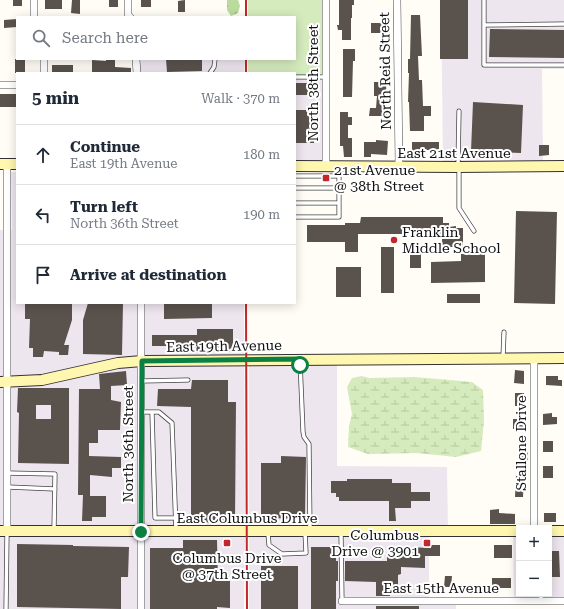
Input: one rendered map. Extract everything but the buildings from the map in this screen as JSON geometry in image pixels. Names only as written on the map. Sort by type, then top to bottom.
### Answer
[{"type":"main road","name":"East 21st Avenue","points":[[296,166],[326,167],[339,171],[399,166],[564,166]]},
{"type":"main road","name":"East 19th Avenue","points":[[3,382],[42,380],[118,363],[142,361],[564,358]]},
{"type":"main road","name":"East Columbus Drive","points":[[3,531],[516,532]]},
{"type":"main road","points":[[552,532],[564,532]]},
{"type":"street","points":[[34,0],[34,16]]},
{"type":"street","points":[[128,0],[129,16]]},
{"type":"street","name":"North 38th Street","points":[[326,0],[326,167]]},
{"type":"street","name":"North Reid Street","points":[[397,0],[399,166]]},
{"type":"street","points":[[44,60],[44,72]]},
{"type":"street","points":[[136,60],[136,72]]},
{"type":"street","points":[[0,85],[16,86]]},
{"type":"street","points":[[3,531],[6,487],[3,382],[8,164]]},
{"type":"street","name":"North 36th Street","points":[[141,304],[141,609]]},
{"type":"street","name":"Stallone Drive","points":[[534,358],[534,525]]},
{"type":"street","name":"East 15th Avenue","points":[[342,601],[541,597],[564,600]]},
{"type":"lane","points":[[484,0],[484,65],[564,65]]},
{"type":"lane","points":[[484,25],[564,24]]},
{"type":"lane","points":[[211,72],[214,67],[215,60]]},
{"type":"lane","points":[[296,77],[326,77]]},
{"type":"lane","points":[[459,111],[459,208],[474,231]]},
{"type":"lane","points":[[296,176],[339,171],[339,217],[296,217]]},
{"type":"lane","points":[[296,188],[339,188]]},
{"type":"lane","points":[[296,203],[339,203]]},
{"type":"lane","points":[[503,358],[504,332]]},
{"type":"lane","points":[[268,532],[269,545],[282,554],[306,553],[309,444],[304,437],[303,432],[300,359]]},
{"type":"lane","points":[[142,381],[188,380]]},
{"type":"lane","points":[[142,412],[159,412],[172,423],[176,532]]},
{"type":"lane","points":[[152,412],[155,518],[175,518]]},
{"type":"lane","points":[[6,473],[55,474],[54,532]]},
{"type":"lane","points":[[6,487],[55,489]]},
{"type":"lane","points":[[3,531],[6,609]]},
{"type":"lane","points":[[341,532],[342,601]]},
{"type":"shaded area","points":[[441,0],[564,0],[564,69],[542,69],[543,162],[443,162]]},
{"type":"shaded area","points":[[138,60],[245,60],[244,72],[138,72]]},
{"type":"shaded area","points":[[296,76],[324,76],[325,162],[296,162]]},
{"type":"shaded area","points":[[11,172],[16,172],[16,304],[244,304],[244,609],[0,609],[0,230],[12,230]]},
{"type":"shaded area","points":[[337,360],[337,466],[447,467],[448,530],[249,530],[249,361]]},
{"type":"shaded area","points":[[429,532],[429,600],[456,601],[456,609],[249,609],[249,533]]},
{"type":"shaded area","points":[[513,532],[516,532],[516,597],[552,597],[552,532],[564,532],[564,599],[514,599]]},
{"type":"green space","points":[[227,0],[238,0],[240,6],[238,13],[231,16],[227,10]]},
{"type":"green space","points":[[248,0],[324,0],[324,76],[296,76],[296,72],[248,72],[248,60],[296,60],[296,16],[248,16]]},
{"type":"green space","points":[[362,376],[369,378],[415,377],[472,382],[483,390],[484,421],[481,451],[456,457],[417,453],[368,454],[348,447],[349,426],[352,414],[347,387],[352,378]]},
{"type":"railway","points":[[246,0],[246,16]]},
{"type":"railway","points":[[246,60],[246,72]]},
{"type":"railway","points":[[246,304],[247,609]]},
{"type":"place","name":"21st Avenue @ 38th Street","points":[[326,178]]},
{"type":"place","name":"Franklin Middle School","points":[[394,240]]},
{"type":"place","name":"Columbus Drive @ 37th Street","points":[[227,543]]},
{"type":"place","name":"Columbus Drive @ 3901","points":[[427,543]]},
{"type":"route","points":[[141,532],[142,361],[300,359],[300,365]]}]
